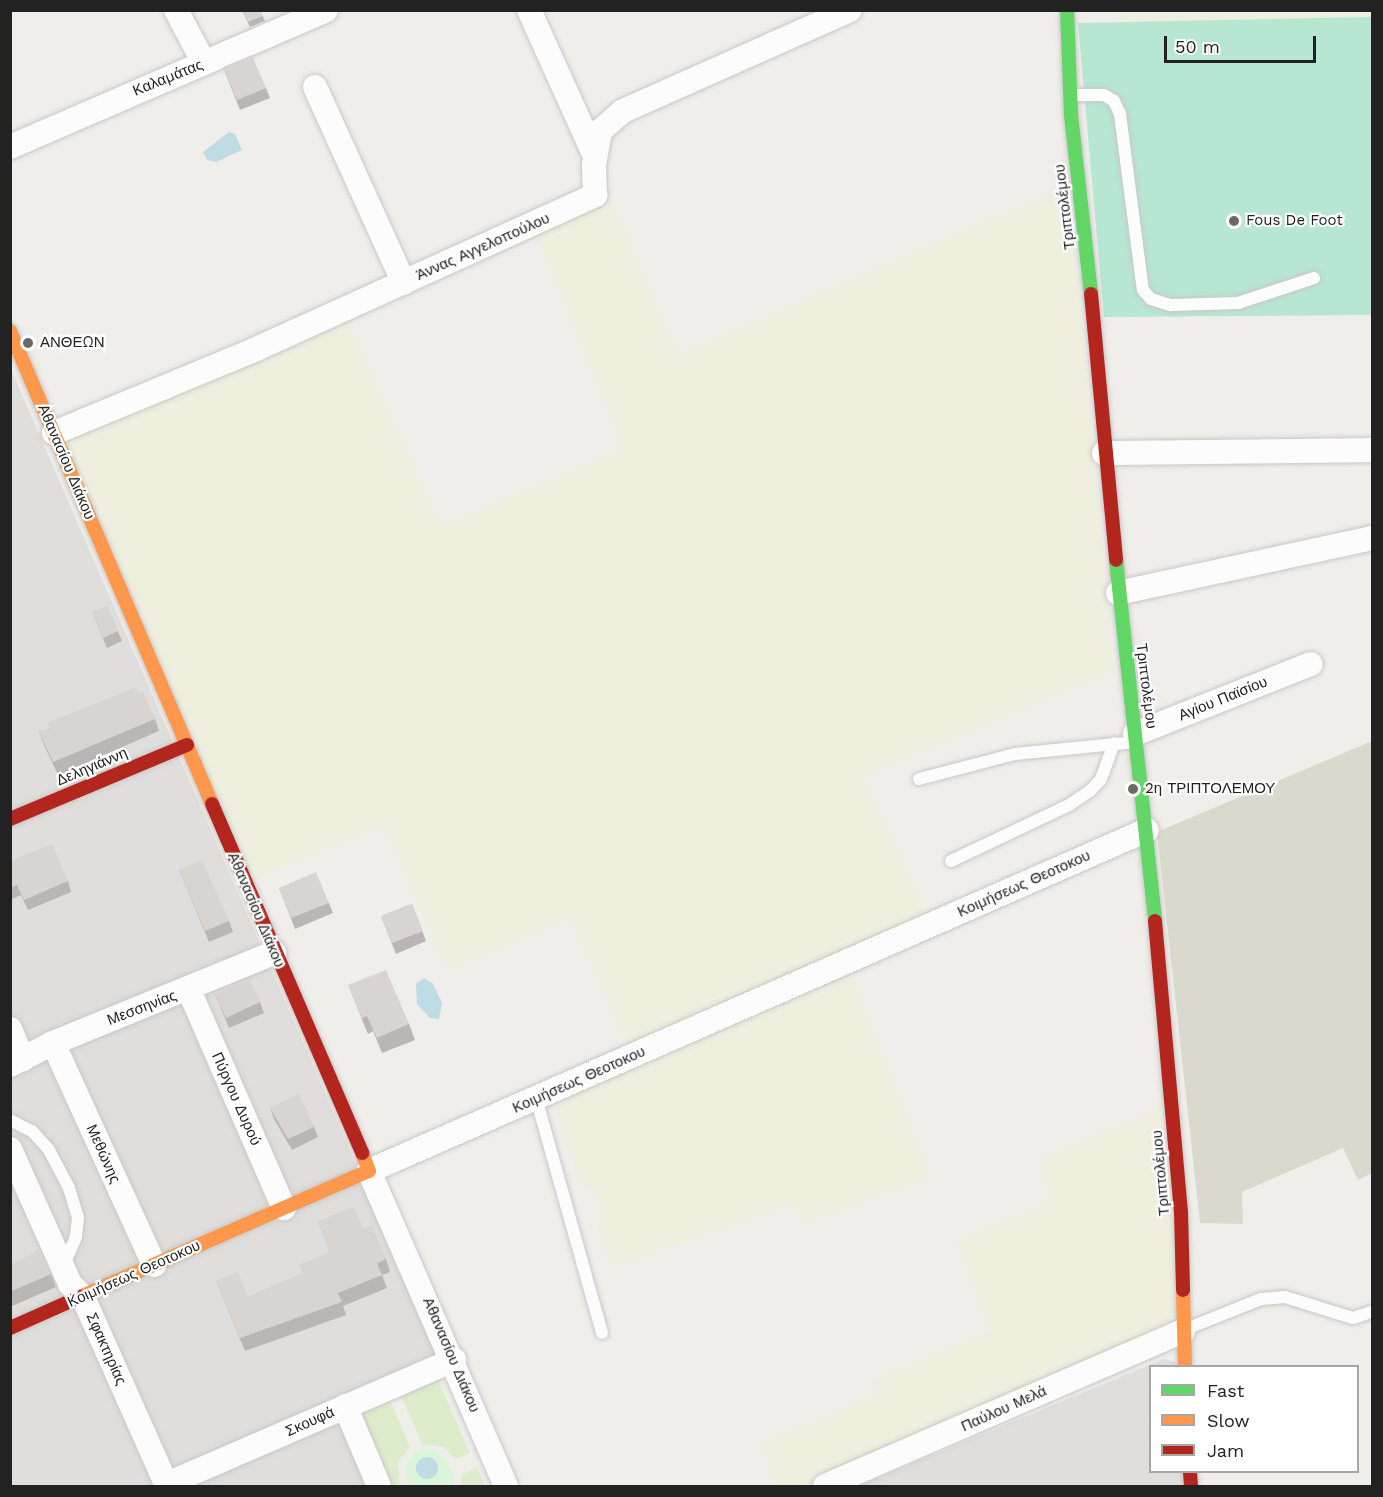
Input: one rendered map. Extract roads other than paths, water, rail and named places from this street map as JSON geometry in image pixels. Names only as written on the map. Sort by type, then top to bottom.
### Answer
[{"type":"street","points":[[176,10],[204,63]]},
{"type":"street","name":"Καλαμάτας","points":[[10,147],[326,10]]},
{"type":"street","points":[[530,10],[595,156]]},
{"type":"street","name":"Άννας Αγγελοπούλου","points":[[54,433],[404,283],[595,195],[595,156],[600,131],[623,111],[850,10]]},
{"type":"street","name":"Τριπτολέμου","points":[[1067,10],[1070,95],[1090,282],[1118,593],[1128,740],[1147,830],[1181,1212],[1185,1365]]},
{"type":"street","points":[[315,87],[404,283]]},
{"type":"street","name":"Αθανασίου Διάκου","points":[[10,331],[16,357],[54,433],[274,953],[454,1360],[506,1486]]},
{"type":"street","points":[[1104,453],[1372,450]]},
{"type":"street","points":[[1118,593],[1372,538]]},
{"type":"street","name":"Αγίου Παϊσίου","points":[[1128,740],[1311,664]]},
{"type":"street","name":"Δεληγιάννη","points":[[10,819],[187,745]]},
{"type":"street","name":"Κοιμήσεως Θεοτοκου","points":[[10,1328],[1147,830]]},
{"type":"street","name":"Μεσσηνίας","points":[[17,1062],[53,1043],[189,990],[274,953]]},
{"type":"street","name":"Πύργου Δυρού","points":[[189,990],[284,1208]]},
{"type":"street","points":[[10,1029],[17,1062]]},
{"type":"street","name":"Μεθώνης","points":[[53,1043],[154,1265]]},
{"type":"street","name":"Σφακτηρίας","points":[[10,1149],[70,1284],[83,1297],[167,1485]]},
{"type":"street","name":"Παύλου Μελά","points":[[830,1486],[1183,1330]]},
{"type":"street","name":"Σκουφά","points":[[167,1485],[454,1360]]},
{"type":"street","points":[[345,1406],[379,1486]]},
{"type":"lane","points":[[1070,95],[1104,95],[1114,101],[1120,114],[1143,290],[1151,299],[1171,305],[1238,303],[1314,278]]},
{"type":"lane","points":[[919,779],[1015,754],[1128,740]]},
{"type":"lane","points":[[951,861],[1069,805],[1090,791],[1128,740]]},
{"type":"lane","points":[[536,1098],[602,1333]]},
{"type":"lane","points":[[10,1120],[32,1131],[49,1150],[69,1188],[78,1217],[76,1237],[63,1267]]},
{"type":"lane","points":[[1183,1330],[1261,1299],[1285,1297],[1353,1318],[1372,1312]]},
{"type":"water","points":[[229,132],[235,134],[242,150],[216,162],[207,160],[203,152]]},
{"type":"water","points":[[424,978],[433,984],[442,1003],[439,1019],[430,1018],[417,1004],[416,984]]},
{"type":"water","points":[[427,1457],[435,1460],[438,1468],[435,1476],[427,1479],[419,1476],[416,1468],[419,1460]]},
{"type":"place","name":"Fous De Foot","points":[[1234,221]]},
{"type":"place","name":"ΑΝΘΕΩΝ","points":[[28,343]]},
{"type":"place","name":"2η ΤΡΙΠΤΟΛΕΜΟΥ","points":[[1133,789]]}]
